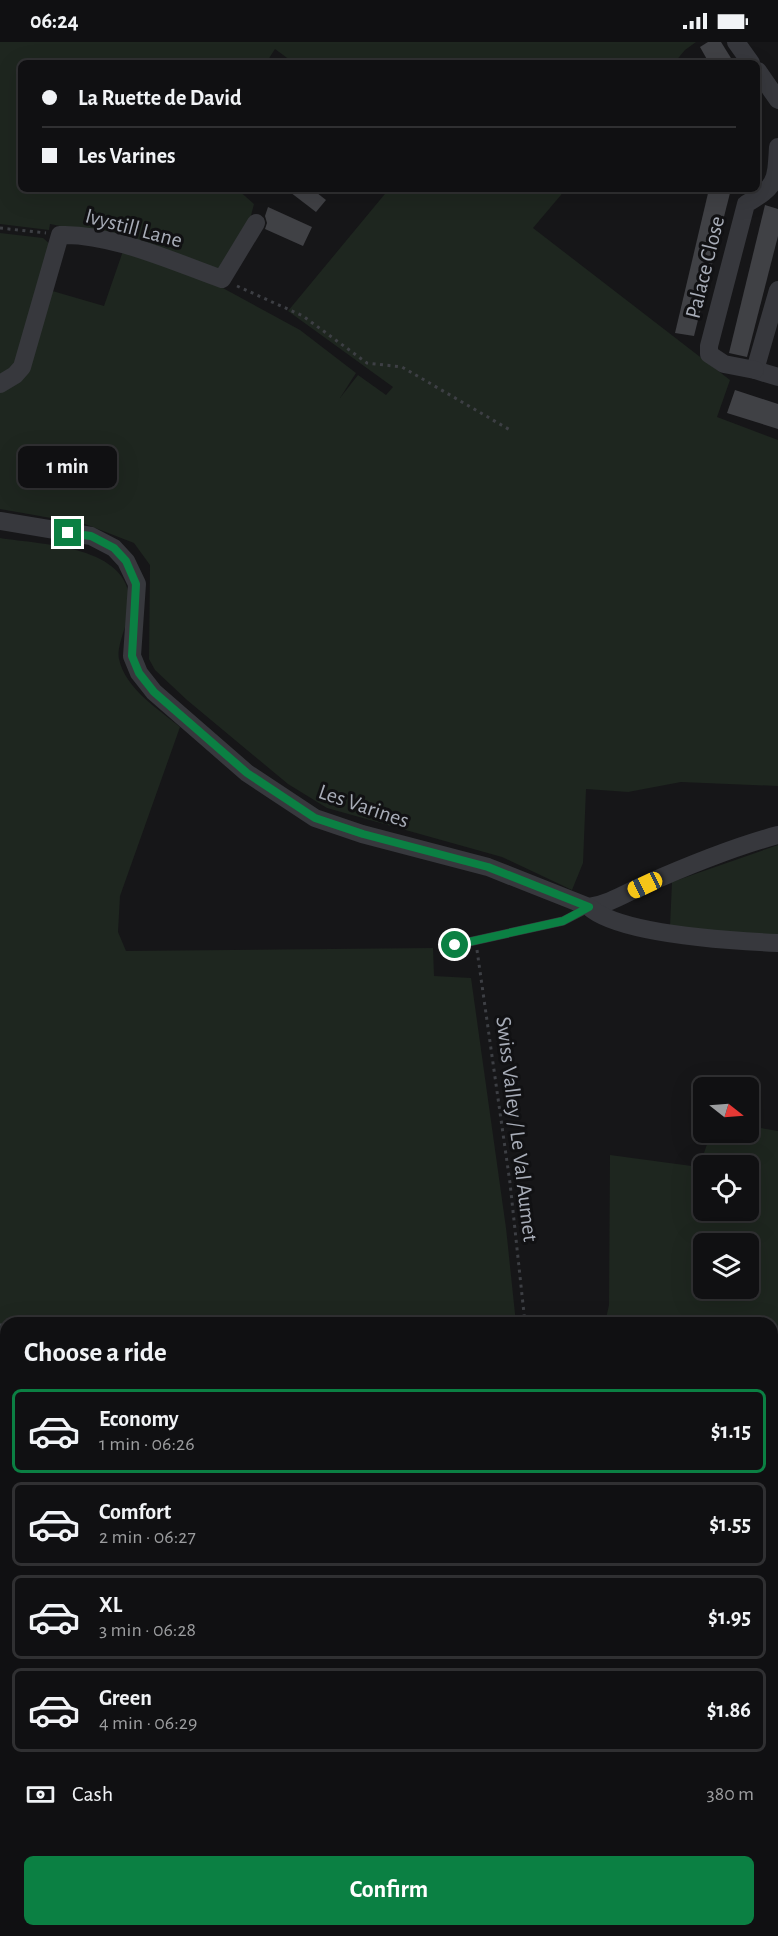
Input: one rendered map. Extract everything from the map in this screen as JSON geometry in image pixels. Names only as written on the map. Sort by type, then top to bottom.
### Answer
[{"type":"street","points":[[736,42],[749,60]]},
{"type":"street","points":[[760,74],[778,100]]},
{"type":"street","name":"Palace Close","points":[[778,147],[773,183],[769,190],[746,204],[709,346],[709,354],[724,364],[778,377]]},
{"type":"street","points":[[222,279],[256,223]]},
{"type":"street","name":"Ivystill Lane","points":[[0,384],[15,375],[21,367],[60,235],[76,234],[128,246],[222,279]]},
{"type":"street","points":[[755,370],[778,290]]},
{"type":"street","name":"Les Varines","points":[[0,521],[91,536],[114,548],[126,561],[136,584],[132,656],[139,673],[154,692],[247,773],[315,818],[363,834],[488,867],[589,907],[598,916],[634,926],[741,942],[778,943]]},
{"type":"street","points":[[589,907],[601,906],[688,867],[778,835]]},
{"type":"lane","points":[[455,945],[563,921],[589,907]]},
{"type":"path","points":[[0,228],[60,235]]},
{"type":"path","points":[[222,279],[303,316],[367,363],[402,367],[510,430]]},
{"type":"path","name":"Swiss Valley / Le Val Aumet","points":[[476,940],[510,1183],[524,1317]]},
{"type":"shaded area","points":[[0,42],[696,42],[677,60],[290,60],[275,49],[268,60],[18,60],[18,192],[240,192],[254,204],[249,223],[220,269],[96,233],[50,224],[49,230],[0,224]]},
{"type":"shaded area","points":[[387,192],[563,192],[533,228],[730,380],[717,417],[778,440],[778,786],[681,782],[628,792],[586,789],[583,863],[572,890],[502,857],[327,808],[288,784],[187,700],[155,670],[149,659],[150,565],[134,543],[85,524],[0,509],[0,390],[25,374],[49,290],[104,306],[123,251],[221,287],[300,330],[356,373],[340,398],[358,375],[386,395],[393,387],[288,311]]},
{"type":"shaded area","points":[[0,233],[43,238],[52,246],[16,366],[0,376]]},
{"type":"shaded area","points":[[0,538],[60,546],[82,552],[101,559],[116,570],[126,585],[130,605],[119,653],[122,670],[135,689],[180,727],[120,896],[118,932],[126,951],[433,948],[434,976],[471,978],[506,1228],[515,1317],[0,1317]]},
{"type":"shaded area","points":[[778,845],[778,936],[670,927],[672,882]]},
{"type":"shaded area","points":[[759,1128],[778,1131],[778,1317],[606,1317],[609,1305],[610,1155],[693,1166],[693,1221],[759,1221],[759,1155],[703,1155],[707,1143],[759,1143]]},
{"type":"building","points":[[708,42],[721,42],[732,60],[707,60],[700,47]]},
{"type":"building","points":[[290,192],[316,192],[326,200],[316,212]]},
{"type":"building","points":[[708,192],[730,192],[694,336],[675,333]]},
{"type":"building","points":[[765,205],[778,209],[778,236],[747,357],[729,353]]},
{"type":"building","points":[[268,207],[312,227],[303,246],[265,229]]},
{"type":"building","points":[[735,390],[778,404],[778,429],[727,413]]},
{"type":"route","points":[[68,533],[91,536],[114,548],[126,561],[132,570],[136,584],[132,656],[139,673],[154,692],[247,773],[315,818],[363,834],[488,867],[589,907],[563,921],[455,945]]}]
